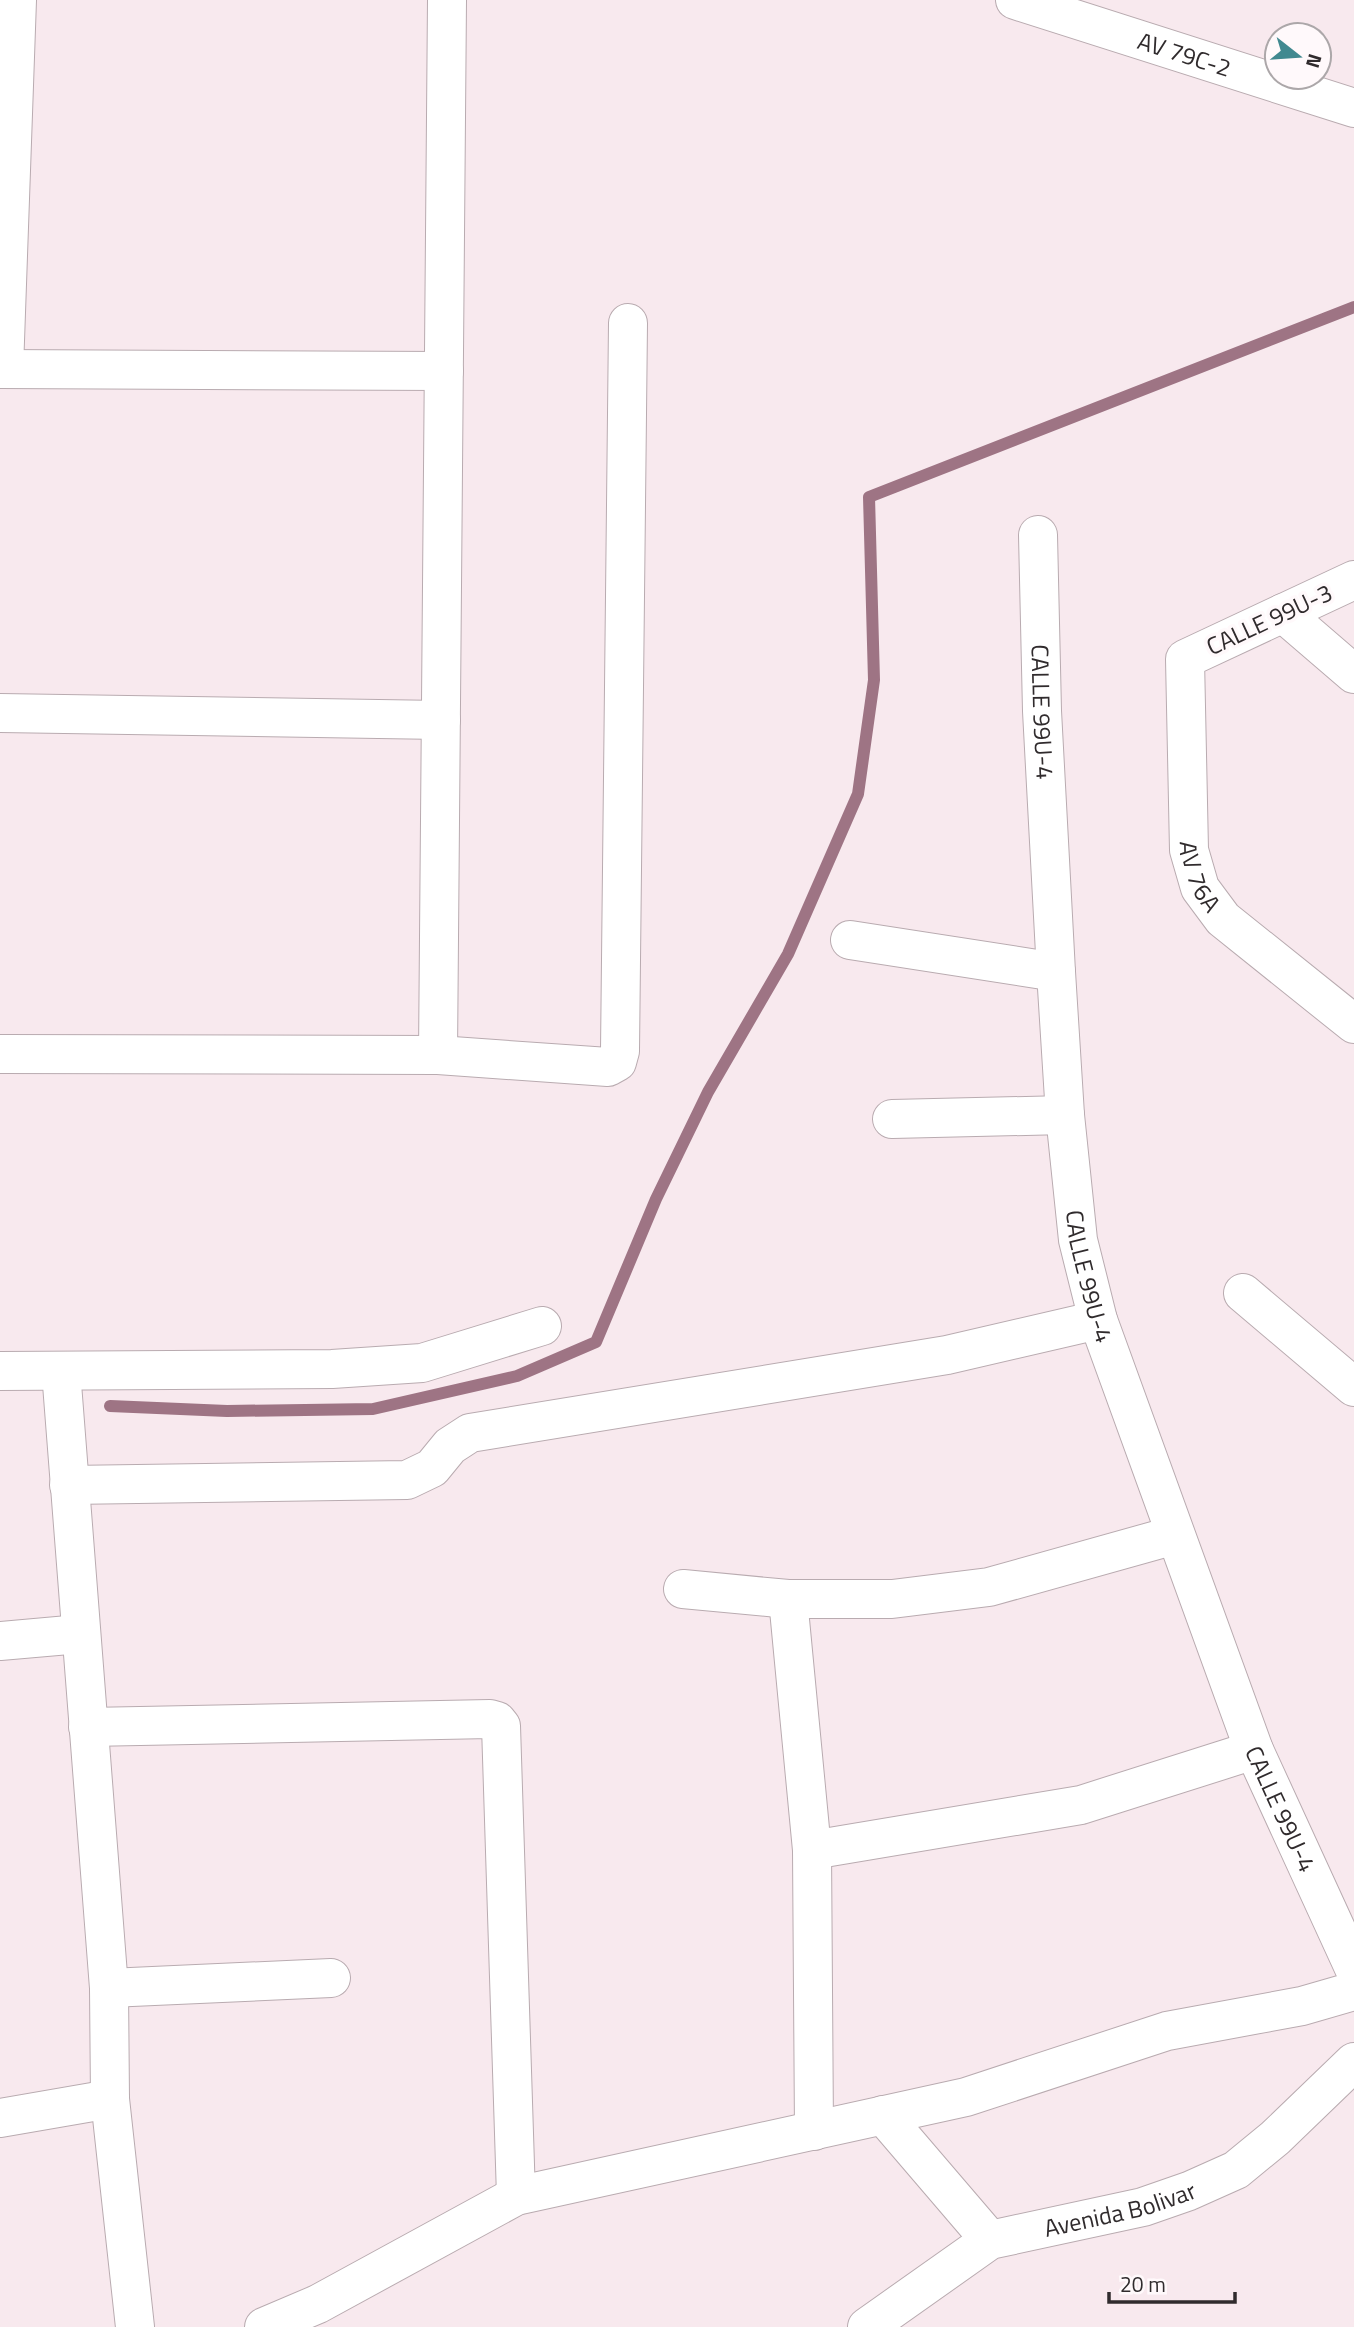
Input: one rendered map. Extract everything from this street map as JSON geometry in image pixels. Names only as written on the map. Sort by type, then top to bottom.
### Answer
[{"type":"street","points":[[17,0],[2,369],[444,370]]},
{"type":"street","points":[[438,1055],[447,0]]},
{"type":"street","name":"AV 79C-2","points":[[1015,0],[1354,108]]},
{"type":"street","points":[[0,1054],[438,1055],[608,1067],[617,1062],[620,1051],[628,323]]},
{"type":"street","name":"CALLE 99U-4","points":[[1038,535],[1042,711],[1056,972],[1065,1115],[1078,1240],[1098,1320],[1254,1750],[1354,1968]]},
{"type":"street","name":"CALLE 99U-3","points":[[1185,659],[1354,580]]},
{"type":"street","points":[[1283,613],[1354,674]]},
{"type":"street","name":"AV 76A","points":[[1185,659],[1189,850],[1200,888],[1223,919],[1354,1024]]},
{"type":"street","points":[[0,713],[441,720]]},
{"type":"street","points":[[850,940],[1056,972]]},
{"type":"street","points":[[892,1119],[1065,1115]]},
{"type":"street","points":[[1243,1293],[1354,1387]]},
{"type":"street","points":[[69,1485],[407,1480],[432,1468],[450,1446],[470,1433],[947,1355],[1098,1320]]},
{"type":"street","points":[[0,1371],[332,1369],[422,1363],[542,1326]]},
{"type":"street","points":[[61,1371],[109,1988],[110,2099],[135,2327]]},
{"type":"street","points":[[683,1589],[788,1599],[892,1599],[989,1587],[1175,1535]]},
{"type":"street","points":[[788,1599],[812,1850],[814,2131]]},
{"type":"street","points":[[0,1641],[80,1634]]},
{"type":"street","points":[[88,1727],[476,1719],[497,1721],[501,1726],[516,2196]]},
{"type":"street","points":[[812,1850],[1081,1805],[1254,1750]]},
{"type":"street","points":[[109,1988],[331,1978]]},
{"type":"street","points":[[264,2327],[318,2304],[516,2196],[966,2097],[1167,2031],[1301,2006],[1354,1991]]},
{"type":"street","name":"Avenida Bolivar","points":[[867,2327],[990,2240],[1143,2207],[1189,2191],[1236,2170],[1275,2138],[1354,2062]]},
{"type":"street","points":[[0,2118],[110,2099]]},
{"type":"street","points":[[883,2115],[990,2240]]},
{"type":"waterway","points":[[110,1406],[227,1411],[373,1409],[517,1376],[596,1342],[656,1199],[708,1092],[788,954],[858,794],[874,680],[869,497],[1354,307]]}]
